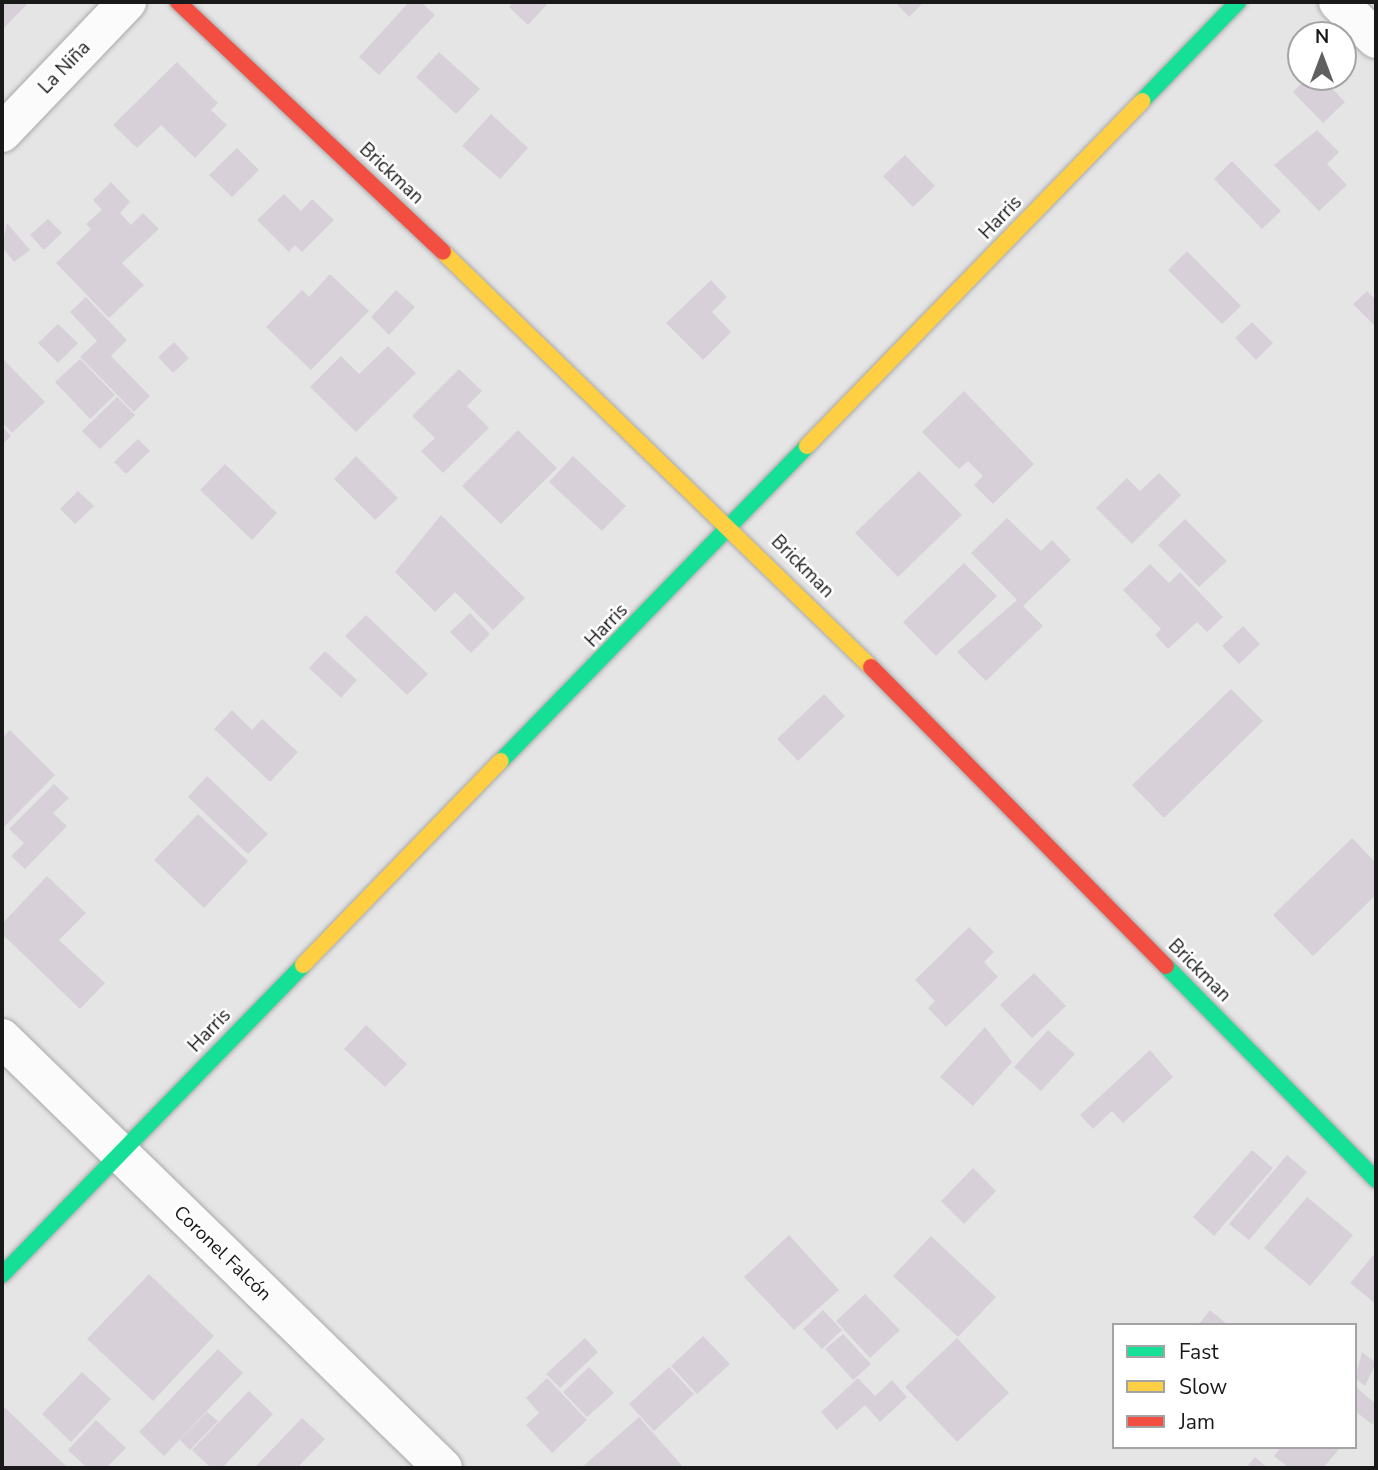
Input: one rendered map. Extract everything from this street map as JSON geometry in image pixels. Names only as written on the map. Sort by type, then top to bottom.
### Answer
[{"type":"street","name":"La Niña","points":[[2,134],[127,2]]},
{"type":"street","name":"Brickman","points":[[178,2],[734,527],[1376,1180]]},
{"type":"street","name":"Harris","points":[[2,1275],[734,527],[1238,2]]},
{"type":"street","points":[[1338,2],[1376,38]]},
{"type":"street","name":"Coronel Falcón","points":[[2,1038],[443,1468]]},
{"type":"building","points":[[2,2],[29,2],[4,28]]},
{"type":"building","points":[[409,2],[421,2],[435,15],[379,75],[359,57]]},
{"type":"building","points":[[513,2],[549,2],[528,25],[509,7]]},
{"type":"building","points":[[895,2],[924,2],[909,17]]},
{"type":"building","points":[[439,52],[480,89],[456,114],[416,77]]},
{"type":"building","points":[[177,62],[218,103],[211,110],[227,125],[195,158],[161,125],[137,148],[113,125]]},
{"type":"building","points":[[1334,91],[1345,102],[1323,123],[1293,92]]},
{"type":"building","points":[[491,114],[528,148],[500,179],[462,146]]},
{"type":"building","points":[[1317,130],[1339,152],[1327,164],[1347,185],[1319,211],[1274,165]]},
{"type":"building","points":[[237,148],[259,170],[232,197],[209,175]]},
{"type":"building","points":[[905,155],[935,186],[913,207],[883,176]]},
{"type":"building","points":[[1232,161],[1281,211],[1262,229],[1214,179]]},
{"type":"building","points":[[111,182],[130,202],[120,213],[131,225],[143,213],[159,229],[122,263],[144,285],[109,318],[56,263],[91,229],[86,224],[102,210],[93,200]]},
{"type":"building","points":[[284,194],[301,211],[312,199],[334,220],[302,252],[295,245],[289,252],[257,220]]},
{"type":"building","points":[[48,219],[62,233],[44,250],[30,235]]},
{"type":"building","points":[[7,223],[30,250],[14,262],[2,247]]},
{"type":"building","points":[[1187,251],[1241,306],[1222,324],[1168,270]]},
{"type":"building","points":[[330,274],[369,311],[311,370],[266,327],[302,290],[309,297]]},
{"type":"building","points":[[711,280],[727,297],[712,312],[731,332],[703,360],[666,323]]},
{"type":"building","points":[[396,290],[415,307],[389,335],[371,317]]},
{"type":"building","points":[[1367,291],[1376,300],[1376,327],[1353,304]]},
{"type":"building","points":[[86,297],[127,340],[111,356],[150,396],[134,412],[80,357],[97,341],[70,312]]},
{"type":"building","points":[[1252,322],[1273,343],[1256,360],[1235,338]]},
{"type":"building","points":[[58,324],[78,343],[58,363],[38,343]]},
{"type":"building","points":[[174,342],[189,358],[173,373],[158,357]]},
{"type":"building","points":[[388,346],[416,373],[356,432],[310,387],[341,356],[359,374]]},
{"type":"building","points":[[2,358],[45,402],[12,433],[2,422]]},
{"type":"building","points":[[80,359],[115,395],[90,419],[55,382]]},
{"type":"building","points":[[459,369],[482,391],[467,406],[489,428],[443,473],[421,451],[435,438],[412,416]]},
{"type":"building","points":[[964,391],[1034,464],[993,504],[974,485],[983,476],[968,461],[959,469],[922,432]]},
{"type":"building","points":[[117,397],[135,415],[100,449],[82,431]]},
{"type":"building","points":[[2,426],[11,436],[2,445]]},
{"type":"building","points":[[518,430],[557,468],[501,524],[462,486]]},
{"type":"building","points":[[138,439],[150,451],[126,474],[114,462]]},
{"type":"building","points":[[356,456],[398,498],[375,520],[334,479]]},
{"type":"building","points":[[573,456],[626,506],[602,531],[549,482]]},
{"type":"building","points":[[225,464],[277,513],[252,540],[200,490]]},
{"type":"building","points":[[919,471],[962,515],[898,577],[855,533]]},
{"type":"building","points":[[1159,473],[1181,495],[1132,544],[1096,508],[1127,478],[1140,491]]},
{"type":"building","points":[[78,491],[94,506],[75,524],[60,509]]},
{"type":"building","points":[[441,515],[525,598],[493,630],[455,592],[435,612],[395,572]]},
{"type":"building","points":[[1007,518],[1041,551],[1052,540],[1071,560],[1023,606],[1043,626],[986,681],[957,652],[1017,600],[971,553]]},
{"type":"building","points":[[1185,519],[1227,561],[1199,587],[1158,545]]},
{"type":"building","points":[[964,563],[997,596],[936,656],[903,622]]},
{"type":"building","points":[[1150,564],[1169,583],[1180,572],[1223,617],[1207,632],[1197,622],[1168,649],[1155,635],[1161,629],[1123,590]]},
{"type":"building","points":[[470,613],[490,634],[471,653],[450,632]]},
{"type":"building","points":[[366,615],[428,674],[407,695],[345,636]]},
{"type":"building","points":[[1243,626],[1260,644],[1239,664],[1222,646]]},
{"type":"building","points":[[325,651],[357,680],[341,698],[309,668]]},
{"type":"building","points":[[1231,689],[1263,721],[1164,818],[1132,785]]},
{"type":"building","points":[[824,694],[845,716],[798,761],[777,739]]},
{"type":"building","points":[[232,710],[252,730],[262,719],[298,752],[270,782],[214,729]]},
{"type":"building","points":[[10,730],[55,775],[2,829],[2,738]]},
{"type":"building","points":[[207,776],[268,834],[248,854],[188,797]]},
{"type":"building","points":[[54,784],[69,798],[53,813],[67,826],[25,869],[11,856],[24,843],[9,829]]},
{"type":"building","points":[[198,814],[248,861],[204,908],[154,860]]},
{"type":"building","points":[[1352,838],[1376,863],[1376,895],[1313,956],[1273,915]]},
{"type":"building","points":[[47,876],[86,913],[59,940],[105,983],[80,1009],[2,934],[2,924]]},
{"type":"building","points":[[969,927],[994,952],[984,962],[998,977],[946,1027],[928,1008],[935,1001],[915,980]]},
{"type":"building","points":[[1034,973],[1066,1006],[1032,1038],[1000,1005]]},
{"type":"building","points":[[366,1025],[407,1064],[385,1087],[344,1049]]},
{"type":"building","points":[[985,1027],[1012,1062],[973,1106],[940,1077]]},
{"type":"building","points":[[1048,1030],[1075,1054],[1041,1091],[1014,1067]]},
{"type":"building","points":[[1150,1050],[1173,1077],[1123,1123],[1112,1111],[1093,1129],[1080,1115]]},
{"type":"building","points":[[1252,1150],[1273,1168],[1214,1236],[1193,1217]]},
{"type":"building","points":[[1287,1155],[1307,1172],[1249,1240],[1229,1224]]},
{"type":"building","points":[[973,1168],[996,1191],[964,1224],[941,1201]]},
{"type":"building","points":[[1307,1197],[1353,1235],[1310,1286],[1264,1248]]},
{"type":"building","points":[[789,1235],[839,1290],[794,1330],[744,1277]]},
{"type":"building","points":[[931,1236],[996,1297],[958,1337],[893,1276]]},
{"type":"building","points":[[1376,1252],[1376,1304],[1350,1283]]},
{"type":"building","points":[[149,1274],[214,1336],[153,1401],[87,1339]]},
{"type":"building","points":[[865,1294],[900,1330],[870,1358],[836,1321]]},
{"type":"building","points":[[823,1310],[842,1330],[822,1349],[803,1329]]},
{"type":"building","points":[[1210,1310],[1226,1323],[1200,1323]]},
{"type":"building","points":[[843,1334],[871,1364],[853,1380],[825,1349]]},
{"type":"building","points":[[703,1336],[730,1364],[697,1394],[671,1366]]},
{"type":"building","points":[[585,1338],[598,1352],[560,1388],[546,1374]]},
{"type":"building","points":[[957,1338],[1009,1393],[957,1442],[905,1387]]},
{"type":"building","points":[[218,1349],[243,1373],[164,1456],[139,1432]]},
{"type":"building","points":[[1362,1352],[1376,1363],[1365,1386],[1357,1380]]},
{"type":"building","points":[[589,1367],[614,1393],[587,1417],[563,1392]]},
{"type":"building","points":[[669,1367],[694,1394],[654,1431],[629,1404]]},
{"type":"building","points":[[82,1372],[111,1399],[71,1442],[42,1414]]},
{"type":"building","points":[[547,1378],[587,1420],[552,1453],[526,1425],[539,1413],[526,1398]]},
{"type":"building","points":[[858,1378],[875,1396],[892,1380],[907,1397],[880,1422],[865,1405],[837,1430],[821,1412]]},
{"type":"building","points":[[1357,1388],[1376,1404],[1373,1425],[1357,1413]]},
{"type":"building","points":[[249,1391],[273,1414],[222,1468],[211,1468],[192,1450]]},
{"type":"building","points":[[2,1405],[68,1468],[2,1468]]},
{"type":"building","points":[[207,1412],[218,1421],[190,1450],[180,1440]]},
{"type":"building","points":[[639,1417],[684,1468],[581,1468]]},
{"type":"building","points":[[302,1418],[325,1439],[297,1468],[254,1468]]},
{"type":"building","points":[[96,1420],[126,1448],[106,1468],[87,1468],[68,1450]]},
{"type":"building","points":[[1279,1449],[1339,1449],[1323,1468],[1289,1468],[1274,1456]]},
{"type":"building","points":[[1255,1457],[1268,1468],[1246,1468]]},
{"type":"traffic: fast","points":[[1142,101],[1238,2]]},
{"type":"traffic: fast","points":[[501,761],[807,446]]},
{"type":"traffic: fast","points":[[2,1275],[303,965]]},
{"type":"traffic: fast","points":[[1166,966],[1376,1180]]},
{"type":"traffic: slow","points":[[807,446],[1142,101]]},
{"type":"traffic: slow","points":[[443,252],[871,667]]},
{"type":"traffic: slow","points":[[303,965],[501,761]]},
{"type":"traffic: jam","points":[[178,2],[443,252]]},
{"type":"traffic: jam","points":[[871,667],[1166,966]]}]
